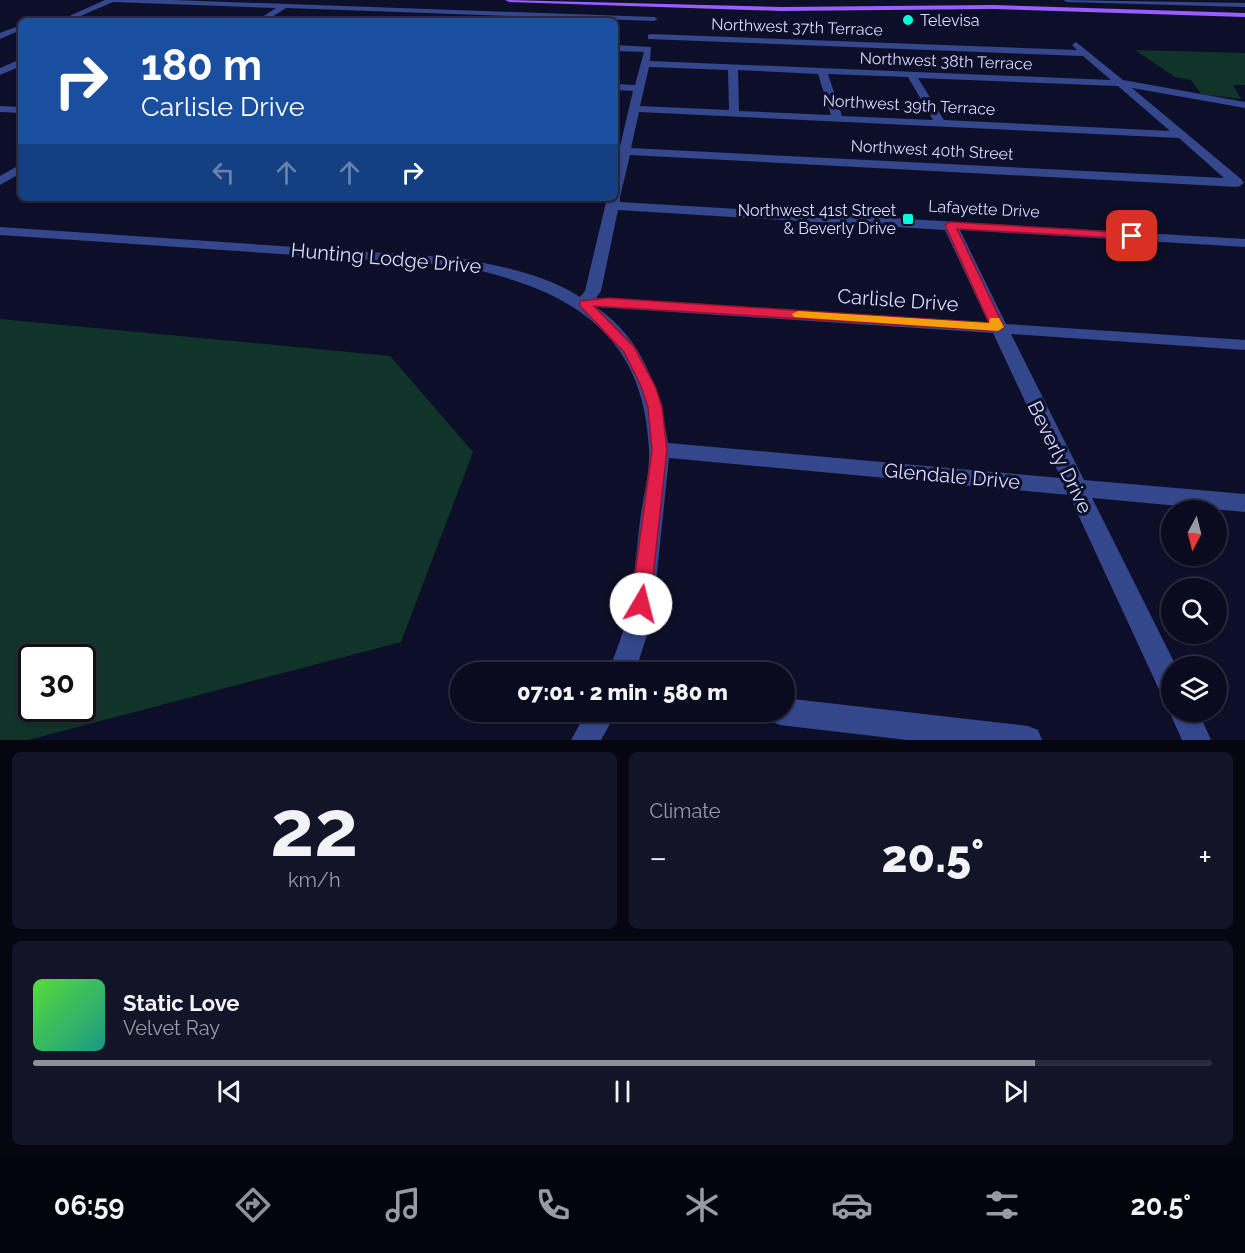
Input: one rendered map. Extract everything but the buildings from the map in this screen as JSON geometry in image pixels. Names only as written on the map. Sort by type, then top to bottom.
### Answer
[{"type":"main road","points":[[509,0],[807,7],[1025,6],[1240,14]]},
{"type":"main road","points":[[622,0],[807,7]]},
{"type":"main road","points":[[644,1],[649,0]]},
{"type":"street","points":[[69,18],[110,0],[654,19]]},
{"type":"street","points":[[1067,0],[1245,5]]},
{"type":"street","points":[[618,176],[658,5]]},
{"type":"street","points":[[265,18],[285,6]]},
{"type":"street","points":[[1,24],[18,26]]},
{"type":"street","points":[[0,36],[18,27]]},
{"type":"street","name":"Northwest 37th Terrace","points":[[651,37],[1085,53]]},
{"type":"street","points":[[1073,42],[1241,185]]},
{"type":"street","points":[[618,48],[648,49]]},
{"type":"street","points":[[0,72],[18,63]]},
{"type":"street","name":"Northwest 38th Terrace","points":[[645,64],[1123,83],[1245,105]]},
{"type":"street","points":[[733,67],[734,114]]},
{"type":"street","points":[[822,71],[837,118]]},
{"type":"street","points":[[911,74],[940,123]]},
{"type":"street","points":[[618,87],[639,88]]},
{"type":"street","points":[[0,105],[18,108]]},
{"type":"street","points":[[0,109],[18,108]]},
{"type":"street","name":"Northwest 39th Terrace","points":[[635,109],[1182,135]]},
{"type":"street","name":"Northwest 40th Street","points":[[618,139],[627,144],[1241,185]]},
{"type":"street","points":[[0,181],[18,170]]},
{"type":"street","name":"Lafayette Drive","points":[[618,200],[950,225],[1245,243]]},
{"type":"street","points":[[584,303],[593,291],[614,201]]},
{"type":"street","name":"Beverly Drive","points":[[950,225],[1161,664]]},
{"type":"street","name":"Hunting Lodge Drive","points":[[0,231],[459,262],[518,275],[554,288],[584,303],[616,334],[640,368],[655,407],[659,450],[638,622],[625,662]]},
{"type":"street","name":"Carlisle Drive","points":[[584,303],[608,302],[1245,345]]},
{"type":"street","name":"Glendale Drive","points":[[659,450],[1245,503]]},
{"type":"street","points":[[795,713],[1028,740]]},
{"type":"street","points":[[585,740],[596,722]]},
{"type":"street","points":[[1188,722],[1197,740]]},
{"type":"green space","points":[[1135,50],[1245,53],[1245,85],[1233,85],[1241,99],[1201,94],[1191,80],[1175,77]]},
{"type":"green space","points":[[0,319],[390,356],[473,452],[401,642],[28,740],[0,740]]},
{"type":"slow traffic","points":[[798,314],[998,327],[995,321]]},
{"type":"place","name":"Televisa","points":[[908,20]]},
{"type":"place","name":"Northwest 41st Street & Beverly Drive","points":[[908,219]]},
{"type":"route","points":[[641,604],[659,450],[655,407],[648,386],[630,350],[584,303],[608,302],[998,327],[950,225],[1132,236]]}]
